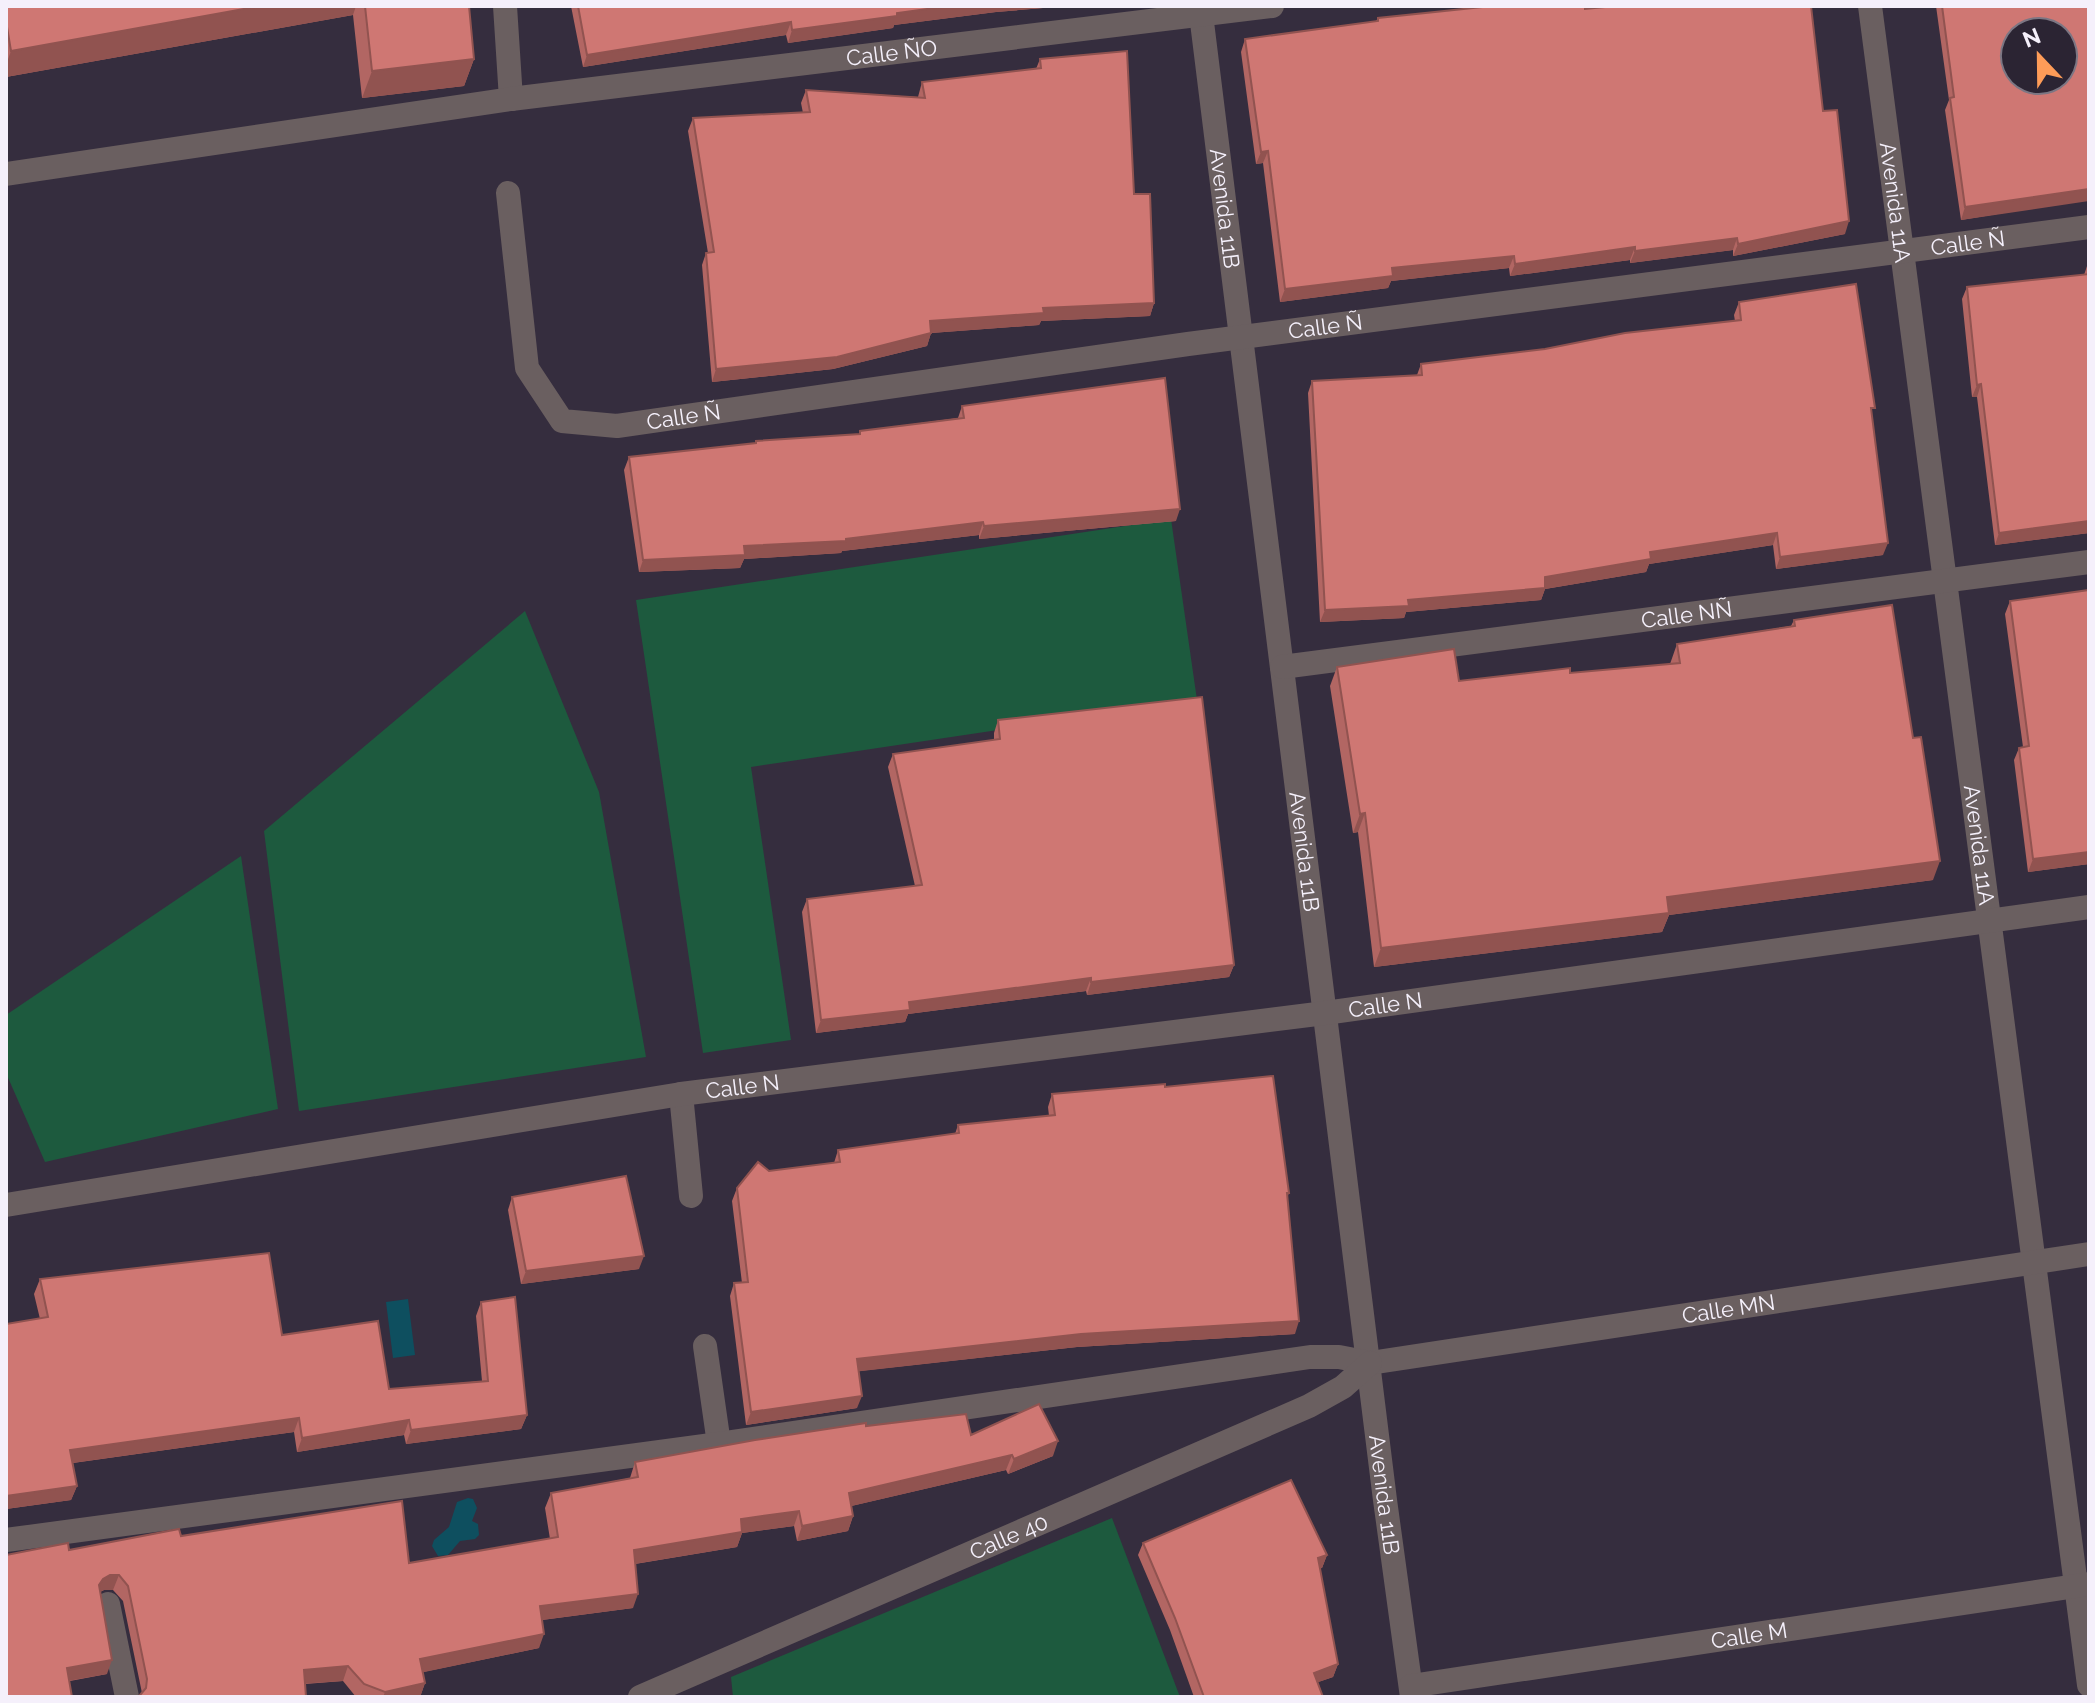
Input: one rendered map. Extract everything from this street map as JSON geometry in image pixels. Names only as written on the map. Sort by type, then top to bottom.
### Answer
[{"type":"street","points":[[505,6],[511,99]]},
{"type":"street","name":"Calle ÑO","points":[[6,174],[511,99],[1201,10],[1272,6]]},
{"type":"street","name":"Avenida 11A","points":[[1870,6],[2032,1261],[2083,1585],[2089,1685]]},
{"type":"street","name":"Avenida 11B","points":[[1201,10],[1412,1692]]},
{"type":"street","name":"Calle Ñ","points":[[508,193],[527,368],[562,421],[617,426],[1241,337],[2089,227]]},
{"type":"street","name":"Calle NÑ","points":[[1282,667],[2089,562]]},
{"type":"street","name":"Calle N","points":[[6,1205],[681,1094],[1325,1013],[2089,907]]},
{"type":"street","points":[[681,1094],[691,1196]]},
{"type":"street","name":"Calle MN","points":[[1370,1363],[2089,1254]]},
{"type":"street","points":[[705,1346],[719,1444]]},
{"type":"street","points":[[6,1540],[719,1444],[1310,1357],[1339,1357],[1370,1363]]},
{"type":"street","name":"Calle 40","points":[[640,1697],[1309,1406],[1343,1387],[1370,1363]]},
{"type":"street","name":"Calle M","points":[[1412,1692],[2083,1585]]},
{"type":"street","points":[[108,1604],[127,1697]]},
{"type":"green space","points":[[1171,519],[1197,700],[751,767],[791,1040],[703,1053],[636,600]]},
{"type":"green space","points":[[525,611],[599,792],[646,1057],[299,1111],[264,831]]},
{"type":"green space","points":[[241,856],[278,1109],[45,1162],[6,1073],[6,1015]]},
{"type":"green space","points":[[1112,1518],[1180,1697],[733,1697],[731,1677]]},
{"type":"water","points":[[408,1299],[415,1355],[393,1358],[386,1302]]},
{"type":"water","points":[[473,1499],[477,1508],[472,1521],[478,1524],[479,1535],[475,1539],[460,1541],[448,1555],[438,1556],[432,1546],[434,1540],[449,1527],[457,1502]]},
{"type":"building","points":[[6,6],[260,6],[11,51]]},
{"type":"building","points":[[365,6],[469,6],[474,59],[372,71]]},
{"type":"building","points":[[578,6],[949,6],[792,30],[791,22],[587,55]]},
{"type":"building","points":[[1492,6],[1585,6],[1585,9],[1616,6],[1811,6],[1823,111],[1837,110],[1849,221],[1738,244],[1737,238],[1635,251],[1635,247],[1515,264],[1514,256],[1392,268],[1393,276],[1285,289],[1268,151],[1261,152],[1245,39],[1378,21],[1378,18]]},
{"type":"building","points":[[1942,6],[2089,6],[2089,189],[1965,207],[1950,98],[1954,97]]},
{"type":"building","points":[[1127,51],[1134,194],[1150,194],[1154,303],[1043,308],[1044,313],[930,321],[931,333],[837,357],[716,369],[706,253],[714,252],[693,118],[810,112],[806,90],[925,98],[922,82],[1041,68],[1040,59]]},
{"type":"building","points":[[2089,274],[2089,521],[1999,533],[1981,384],[1977,385],[1967,287]]},
{"type":"building","points":[[1856,284],[1875,408],[1871,408],[1888,543],[1780,557],[1777,533],[1650,552],[1651,559],[1545,577],[1545,588],[1408,600],[1409,606],[1325,610],[1312,381],[1422,375],[1421,364],[1545,349],[1625,333],[1741,320],[1739,302]]},
{"type":"building","points":[[1165,378],[1180,509],[984,526],[983,522],[846,541],[744,546],[745,555],[643,560],[629,457],[756,441],[860,434],[860,431],[964,418],[962,406]]},
{"type":"building","points":[[2089,590],[2089,852],[2033,859],[2019,748],[2029,746],[2010,601]]},
{"type":"building","points":[[1892,605],[1913,738],[1921,737],[1940,861],[1667,897],[1669,913],[1381,948],[1365,813],[1360,814],[1337,667],[1454,649],[1459,681],[1570,668],[1570,673],[1680,663],[1677,644],[1795,626],[1794,620]]},
{"type":"building","points":[[1202,697],[1234,965],[1091,982],[1091,978],[909,1002],[910,1010],[821,1020],[807,899],[922,885],[893,754],[1000,739],[998,720]]},
{"type":"building","points":[[1273,1076],[1289,1193],[1299,1321],[1081,1334],[857,1359],[862,1396],[751,1412],[734,1283],[748,1282],[737,1188],[758,1162],[769,1171],[840,1162],[838,1150],[959,1133],[958,1125],[1055,1115],[1052,1094]]},
{"type":"building","points":[[626,1176],[644,1256],[526,1271],[512,1197]]},
{"type":"building","points":[[269,1253],[282,1335],[378,1321],[389,1389],[488,1381],[481,1302],[515,1297],[527,1415],[411,1430],[409,1420],[302,1438],[299,1418],[70,1450],[77,1486],[6,1496],[6,1324],[48,1317],[40,1279]]},
{"type":"building","points":[[1039,1404],[1058,1441],[1014,1459],[1012,1455],[849,1493],[853,1516],[802,1526],[799,1511],[741,1519],[742,1532],[634,1550],[638,1594],[540,1606],[544,1634],[420,1659],[425,1683],[385,1692],[364,1684],[348,1666],[304,1670],[306,1697],[141,1697],[147,1679],[128,1586],[119,1575],[110,1575],[99,1585],[112,1660],[67,1668],[72,1697],[6,1697],[6,1555],[68,1543],[69,1550],[179,1529],[181,1536],[402,1501],[409,1563],[558,1537],[551,1493],[638,1477],[635,1462],[866,1423],[866,1426],[966,1414],[971,1435]]},
{"type":"building","points":[[1291,1480],[1327,1555],[1318,1558],[1338,1664],[1314,1673],[1323,1697],[1204,1697],[1143,1543]]}]
